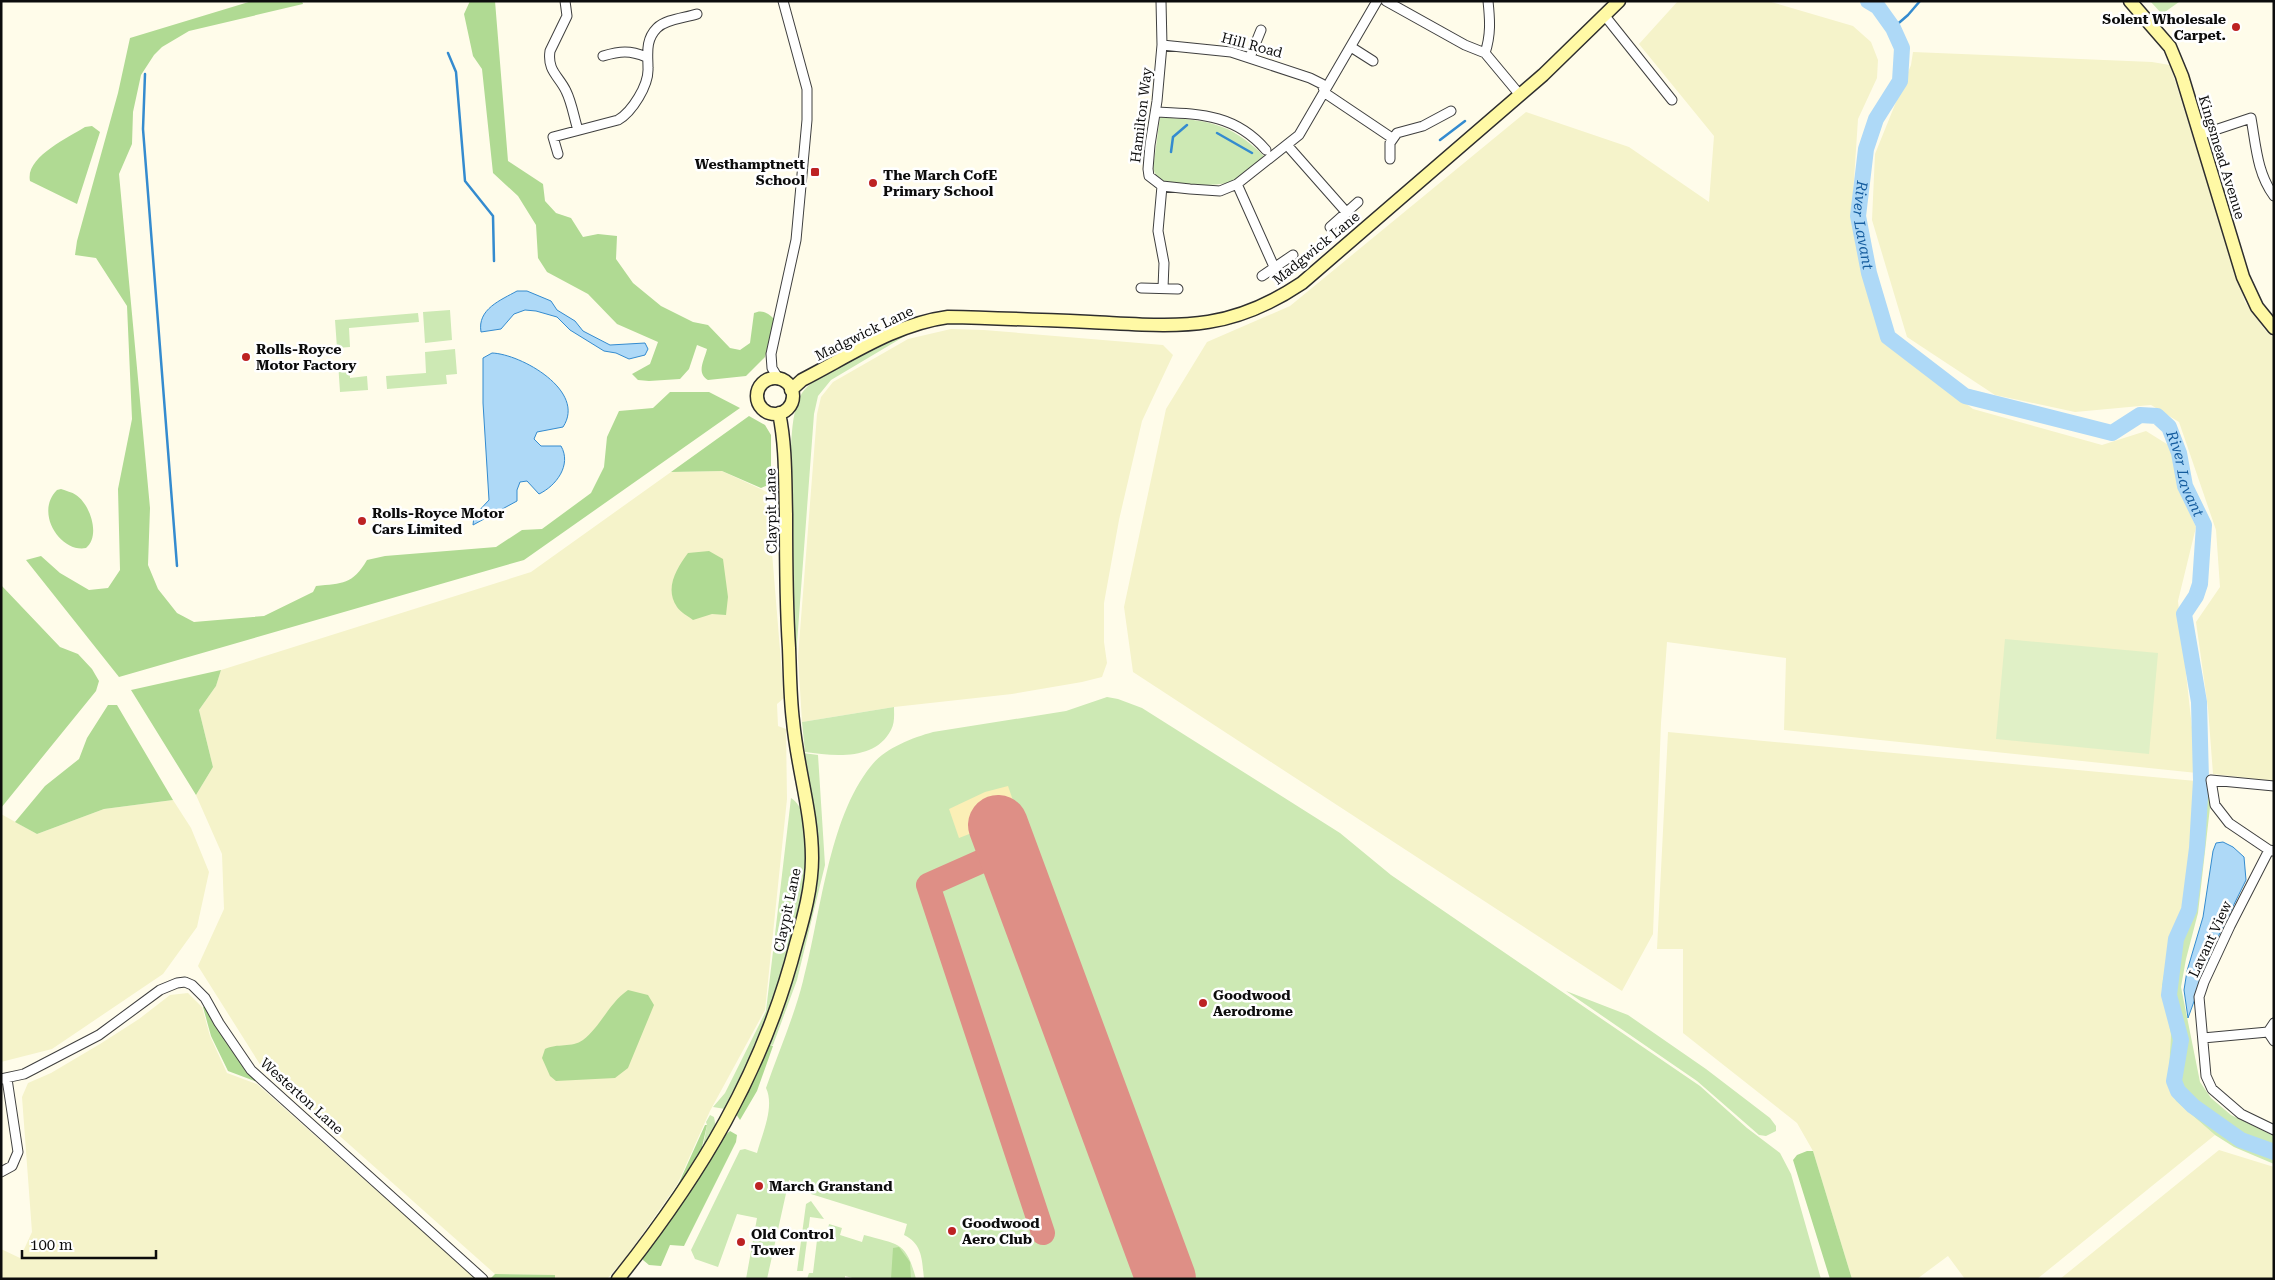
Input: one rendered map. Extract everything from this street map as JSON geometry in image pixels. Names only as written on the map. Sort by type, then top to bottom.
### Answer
[{"type":"street","points":[[565,1],[567,16],[549,57],[555,76],[566,90],[578,130]]},
{"type":"street","points":[[778,378],[772,368],[771,354],[796,240],[802,195],[807,113],[807,88],[783,1]]},
{"type":"street","name":"Hamilton Way","points":[[1161,1],[1162,45],[1156,112],[1148,169],[1150,176],[1162,186]]},
{"type":"street","points":[[1163,288],[1164,263],[1158,230],[1162,186],[1220,191],[1237,184],[1299,135],[1377,1]]},
{"type":"street","points":[[1386,1],[1466,45],[1485,53],[1520,95]]},
{"type":"street","points":[[1485,53],[1489,41],[1488,1]]},
{"type":"street","name":"Madgwick Lane","points":[[791,390],[802,380],[886,336],[926,320],[948,317],[1178,326],[1218,322],[1270,303],[1302,283],[1520,95],[1619,1]]},
{"type":"street","name":"Kingsmead Avenue","points":[[2130,1],[2152,24],[2170,47],[2182,76],[2243,277],[2257,307],[2274,328]]},
{"type":"street","points":[[558,154],[553,137],[618,120],[625,116],[644,86],[648,70],[646,56],[650,38],[658,27],[667,22],[697,14]]},
{"type":"street","points":[[1605,16],[1672,100]]},
{"type":"street","points":[[1250,57],[1260,30]]},
{"type":"street","name":"Hill Road","points":[[1162,45],[1216,49],[1250,57],[1317,81],[1324,87],[1325,93],[1392,138]]},
{"type":"street","points":[[1351,47],[1373,61]]},
{"type":"street","points":[[603,56],[625,51],[646,56]]},
{"type":"street","points":[[1390,159],[1392,138],[1404,129],[1424,126],[1451,111]]},
{"type":"street","points":[[1156,112],[1204,115],[1221,119],[1238,125],[1255,137],[1266,150]]},
{"type":"street","points":[[2200,135],[2252,118],[2257,157],[2264,183],[2274,196]]},
{"type":"street","points":[[1287,145],[1346,212]]},
{"type":"street","points":[[1237,184],[1275,269]]},
{"type":"street","points":[[1330,227],[1358,202]]},
{"type":"street","points":[[1262,276],[1294,255]]},
{"type":"street","points":[[1141,288],[1178,289]]},
{"type":"street","points":[[778,378],[784,381],[791,390],[790,404],[779,413],[772,413],[762,408],[757,395],[763,382],[768,379],[778,378]]},
{"type":"street","name":"Claypit Lane","points":[[618,1279],[681,1195],[709,1153],[736,1102],[781,994],[804,912],[812,859],[808,810],[793,722],[787,596],[784,440],[779,413]]},
{"type":"street","points":[[2271,850],[2229,823],[2215,805],[2211,780],[2274,786]]},
{"type":"street","name":"Lavant View","points":[[2271,850],[2230,926],[2199,997],[2206,1076],[2212,1089],[2240,1114],[2274,1130]]},
{"type":"street","name":"Westerton Lane","points":[[4,1079],[24,1074],[99,1035],[160,990],[185,982],[192,985],[205,998],[219,1024],[251,1070],[483,1279]]},
{"type":"street","points":[[2268,1032],[2274,1023]]},
{"type":"street","points":[[2203,1038],[2268,1032]]},
{"type":"street","points":[[2268,1032],[2274,1041]]},
{"type":"street","points":[[1,1172],[12,1166],[18,1152],[4,1079]]},
{"type":"shaded area","points":[[1678,1],[1768,1],[1853,26],[1871,42],[1878,60],[1877,78],[1858,119],[1852,210],[1884,342],[1973,409],[2102,445],[2146,431],[2170,446],[2178,488],[2196,527],[2178,601],[2197,773],[1784,730],[1786,658],[1667,642],[1661,723],[1653,934],[1622,991],[1133,672],[1124,607],[1166,409],[1207,342],[1290,306],[1526,112],[1629,147],[1709,202],[1714,136],[1639,44]]},
{"type":"shaded area","points":[[1913,52],[2152,62],[2170,65],[2245,302],[2265,330],[2274,338],[2274,781],[2213,774],[2208,708],[2196,622],[2220,587],[2216,530],[2179,422],[2151,405],[2075,412],[1995,395],[1907,337],[1872,220],[1875,154],[1911,65]]},
{"type":"shaded area","points":[[951,329],[1163,345],[1173,355],[1142,421],[1119,520],[1104,603],[1104,642],[1107,663],[1102,677],[1012,694],[894,707],[802,722],[798,657],[817,414],[821,397],[833,382],[908,339]]},
{"type":"shaded area","points":[[722,471],[767,492],[784,698],[777,704],[778,726],[786,729],[787,799],[765,1010],[710,1111],[677,1185],[627,1256],[607,1279],[555,1279],[554,1275],[495,1274],[261,1066],[198,966],[224,909],[222,854],[196,795],[213,767],[199,710],[216,686],[221,670],[531,572],[671,472]]},
{"type":"shaded area","points":[[1668,732],[2196,781],[2187,879],[2181,917],[2170,941],[2162,985],[2171,1035],[2168,1084],[2176,1101],[2215,1135],[2037,1279],[1965,1279],[1948,1256],[1917,1279],[1852,1279],[1813,1151],[1797,1123],[1683,1033],[1683,949],[1657,949]]},
{"type":"shaded area","points":[[173,800],[191,828],[209,872],[197,927],[163,974],[52,1049],[1,1062],[1,814],[37,834],[104,809]]},
{"type":"shaded area","points":[[188,993],[202,1007],[210,1036],[227,1073],[257,1084],[476,1279],[1,1279],[1,1249],[20,1258],[32,1232],[22,1097],[28,1083],[51,1073],[100,1044],[139,1019],[170,995]]},
{"type":"shaded area","points":[[2219,1150],[2274,1167],[2274,1279],[2060,1279]]},
{"type":"green space","points":[[252,1],[302,1],[303,4],[189,31],[162,47],[154,55],[141,75],[133,112],[132,144],[119,174],[150,508],[148,565],[158,589],[177,613],[194,622],[264,616],[313,592],[316,586],[346,581],[357,574],[367,560],[385,556],[496,547],[522,530],[542,529],[591,493],[604,467],[607,437],[619,411],[653,408],[670,392],[709,392],[740,408],[524,560],[119,677],[26,560],[41,556],[60,573],[89,590],[108,588],[120,570],[118,489],[132,419],[127,306],[96,258],[75,255],[77,241],[118,93],[130,38]]},
{"type":"green space","points":[[470,1],[495,1],[508,161],[543,184],[545,201],[556,213],[571,218],[583,237],[598,234],[617,236],[616,259],[633,283],[661,306],[693,322],[708,325],[730,348],[740,350],[750,343],[754,313],[767,313],[772,317],[774,319],[765,357],[746,376],[708,380],[702,374],[707,349],[697,345],[689,369],[680,379],[638,380],[632,374],[650,364],[658,342],[617,324],[588,294],[547,272],[538,258],[536,225],[518,196],[493,173],[482,69],[473,56],[464,14]]},
{"type":"green space","points":[[2150,1],[2179,1],[2179,2],[2162,14]]},
{"type":"green space","points":[[1160,117],[1205,122],[1228,129],[1251,144],[1264,156],[1242,176],[1227,183],[1196,185],[1174,183],[1159,179],[1153,169]]},
{"type":"green space","points":[[92,126],[100,132],[77,204],[30,181],[30,172],[41,156],[85,127]]},
{"type":"green space","points":[[450,310],[452,340],[425,343],[423,312]]},
{"type":"green space","points":[[418,313],[419,322],[349,328],[350,347],[337,348],[335,320]]},
{"type":"green space","points":[[902,334],[905,336],[831,380],[818,396],[814,414],[796,657],[793,640],[791,446],[797,405],[802,393],[809,385],[833,368]]},
{"type":"green space","points":[[455,349],[457,374],[446,375],[447,384],[387,389],[386,376],[426,373],[425,352]]},
{"type":"green space","points":[[349,361],[350,378],[367,376],[368,390],[340,392],[338,362]]},
{"type":"green space","points":[[749,416],[765,425],[771,435],[771,484],[761,488],[722,471],[671,472]]},
{"type":"green space","points":[[61,489],[76,495],[86,505],[92,520],[93,536],[86,548],[77,548],[60,538],[49,520],[48,509],[51,499],[57,490]]},
{"type":"green space","points":[[709,551],[723,559],[728,597],[726,615],[712,614],[693,620],[677,607],[673,600],[672,586],[676,572],[688,553]]},
{"type":"green space","points":[[1,585],[60,647],[78,654],[92,669],[99,681],[96,691],[1,808]]},
{"type":"green space","points":[[2005,639],[2158,653],[2149,754],[1996,739]]},
{"type":"green space","points":[[221,670],[216,686],[199,710],[213,767],[196,795],[131,690]]},
{"type":"green space","name":"Goodwood Aerodrome","points":[[1107,697],[1142,708],[1340,833],[1391,875],[1700,1086],[1747,1128],[1780,1153],[1791,1174],[1821,1279],[924,1279],[922,1260],[918,1248],[915,1243],[904,1235],[907,1224],[811,1194],[808,1187],[789,1180],[767,1279],[746,1279],[757,1218],[737,1214],[718,1267],[695,1259],[691,1250],[740,1150],[745,1149],[757,1153],[768,1112],[769,1104],[766,1088],[799,994],[835,840],[856,788],[871,766],[891,749],[933,732],[1066,711]]},
{"type":"green space","points":[[108,705],[117,705],[173,800],[104,809],[37,834],[15,822],[45,786],[79,759],[87,738]]},
{"type":"green space","points":[[894,707],[894,721],[891,730],[884,740],[875,747],[864,752],[841,755],[805,752],[802,722]]},
{"type":"green space","points":[[803,753],[818,755],[825,865],[797,980],[773,1045],[767,1044],[812,894]]},
{"type":"green space","points":[[2196,781],[2213,781],[2198,913],[2181,987],[2200,1082],[2211,1098],[2231,1115],[2274,1136],[2274,1164],[2234,1147],[2215,1135],[2176,1101],[2168,1084],[2171,1035],[2162,985],[2170,941],[2181,917],[2187,879]]},
{"type":"green space","points":[[791,798],[804,817],[807,848],[803,887],[794,931],[782,974],[746,1072],[725,1109],[713,1107],[725,1093],[766,1011]]},
{"type":"green space","points":[[628,990],[648,995],[654,1005],[628,1068],[615,1078],[556,1081],[550,1076],[542,1058],[545,1049],[574,1044],[583,1040],[595,1028],[615,1001]]},
{"type":"green space","points":[[1566,991],[1628,1015],[1706,1069],[1770,1118],[1776,1126],[1776,1131],[1766,1136],[1759,1135],[1697,1081]]},
{"type":"green space","points":[[207,1006],[245,1070],[257,1082],[228,1071],[211,1036],[203,1007]]},
{"type":"green space","points":[[767,1044],[773,1046],[757,1091],[740,1120],[736,1114]]},
{"type":"green space","points":[[710,1115],[714,1117],[716,1128],[705,1150],[703,1147],[706,1122]]},
{"type":"green space","points":[[705,1125],[707,1125],[702,1147],[704,1150],[614,1279],[609,1279],[631,1253],[678,1185]]},
{"type":"green space","points":[[730,1131],[737,1135],[736,1142],[684,1246],[670,1245],[661,1266],[649,1265],[643,1260],[642,1256],[659,1235],[723,1137]]},
{"type":"green space","points":[[1813,1151],[1852,1279],[1830,1279],[1793,1160],[1797,1155]]},
{"type":"green space","points":[[811,1201],[824,1219],[810,1217],[803,1271],[797,1271],[806,1204]]},
{"type":"green space","points":[[829,1224],[842,1228],[840,1235],[862,1242],[864,1235],[899,1246],[909,1258],[916,1279],[856,1279],[845,1276],[845,1279],[807,1279],[809,1273],[813,1273],[817,1240],[826,1240]]},
{"type":"green space","points":[[899,1247],[910,1262],[911,1279],[891,1279],[893,1248]]},
{"type":"green space","points":[[495,1274],[555,1275],[555,1279],[491,1278]]},
{"type":"sand","points":[[1008,786],[1018,815],[959,838],[949,809],[985,792]]},
{"type":"water","points":[[517,291],[527,291],[551,301],[557,310],[575,321],[583,331],[610,345],[645,343],[648,349],[645,355],[629,359],[616,353],[604,351],[570,330],[557,317],[536,311],[525,310],[514,314],[501,329],[481,332],[481,324],[486,311]]},
{"type":"water","points":[[492,353],[519,360],[534,367],[559,388],[566,400],[568,414],[563,427],[537,432],[534,439],[541,446],[561,446],[565,460],[560,474],[551,486],[539,494],[527,481],[520,482],[517,490],[517,501],[473,525],[474,516],[489,500],[483,403],[483,358]]},
{"type":"water","points":[[2223,842],[2233,847],[2244,857],[2246,880],[2216,941],[2188,1018],[2184,990],[2187,971],[2203,917],[2213,851],[2216,843]]},
{"type":"waterway","name":"River Lavant","points":[[1868,1],[1878,7],[1893,28],[1902,48],[1900,81],[1876,119],[1866,149],[1858,216],[1869,273],[1888,337],[1965,396],[2112,433],[2140,415],[2157,416],[2169,427],[2179,453],[2185,486],[2204,525],[2200,584],[2196,596],[2184,614],[2199,702],[2201,780],[2197,848],[2189,910],[2176,939],[2169,995],[2181,1040],[2174,1081],[2178,1091],[2193,1106],[2241,1140],[2274,1152]]},
{"type":"waterway","name":"River Lavant","points":[[1893,28],[1920,1]]},
{"type":"waterway","points":[[448,53],[456,72],[465,181],[493,216],[494,261]]},
{"type":"waterway","points":[[145,74],[143,129],[177,566]]},
{"type":"waterway","points":[[1440,140],[1465,121]]},
{"type":"waterway","points":[[1171,152],[1173,137],[1187,125]]},
{"type":"waterway","points":[[1217,133],[1252,153]]},
{"type":"taxiway","points":[[1007,850],[928,885],[1043,1233]]},
{"type":"runway","points":[[998,825],[1166,1279]]},
{"type":"place","name":"Solent Wholesale Carpet.","points":[[2236,27]]},
{"type":"place","name":"Westhamptnett School","points":[[815,172]]},
{"type":"place","name":"The March CofE Primary School","points":[[873,183]]},
{"type":"place","name":"Rolls-Royce Motor Factory","points":[[246,357]]},
{"type":"place","name":"Rolls-Royce Motor Cars Limited","points":[[362,521]]},
{"type":"place","name":"Goodwood Aerodrome","points":[[1203,1003]]},
{"type":"place","name":"March Granstand","points":[[759,1186]]},
{"type":"place","name":"Goodwood Aero Club","points":[[952,1231]]},
{"type":"place","name":"Old Control Tower","points":[[741,1242]]}]
